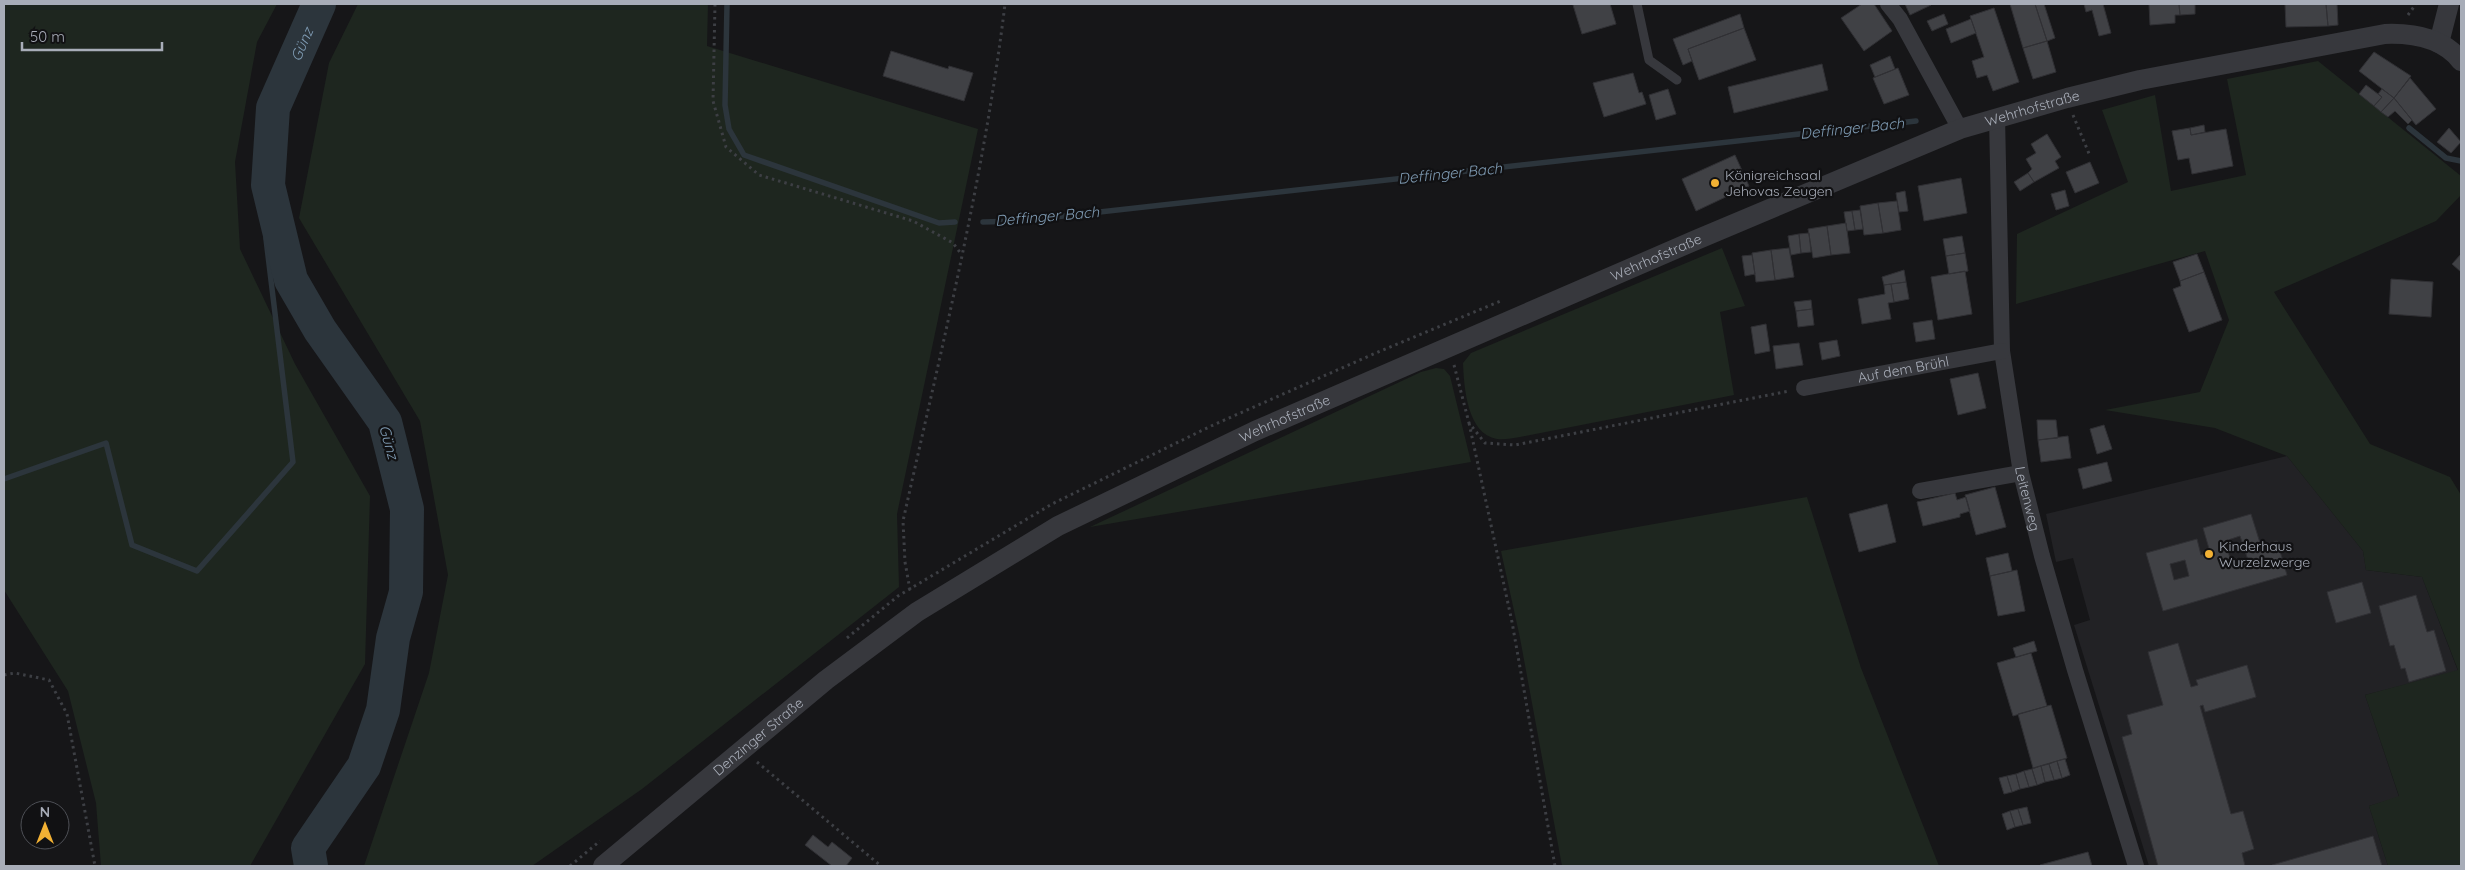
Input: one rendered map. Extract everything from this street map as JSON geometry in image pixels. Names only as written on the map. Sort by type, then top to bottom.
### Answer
[{"type":"street","points":[[1888,4],[1900,19],[1960,129]]},
{"type":"street","points":[[2449,4],[2439,43],[2461,61]]},
{"type":"street","name":"Wehrhofstraße","points":[[917,612],[1058,526],[1255,431],[1696,240],[1960,129],[2067,98],[2140,80],[2384,34],[2412,34],[2439,43]]},
{"type":"street","name":"Leitenweg","points":[[1998,118],[2002,350],[2021,473],[2042,556],[2075,670],[2136,866]]},
{"type":"street","name":"Auf dem Brühl","points":[[1804,388],[2002,350]]},
{"type":"street","points":[[1920,491],[2021,473]]},
{"type":"street","name":"Denzinger Straße","points":[[603,866],[826,680],[917,612]]},
{"type":"lane","points":[[1637,4],[1649,60],[1677,80]]},
{"type":"path","points":[[715,4],[712,101],[726,147],[759,175],[913,221],[953,243],[962,256]]},
{"type":"path","points":[[906,570],[903,521],[962,256],[989,119],[1005,4]]},
{"type":"path","points":[[2067,98],[2090,156]]},
{"type":"path","points":[[1458,383],[1469,423],[1512,622],[1555,866]]},
{"type":"path","points":[[1469,423],[1485,443],[1515,445],[1804,388]]},
{"type":"path","points":[[4,675],[15,673],[49,680],[66,714],[95,866]]},
{"type":"path","points":[[741,749],[881,866]]},
{"type":"shaded area","points":[[4,4],[277,4],[257,42],[235,162],[240,249],[295,364],[370,496],[365,664],[250,866],[101,866],[96,803],[68,691],[4,590]]},
{"type":"shaded area","points":[[358,4],[708,4],[707,46],[978,129],[897,514],[899,587],[642,789],[532,866],[364,866],[429,673],[448,575],[420,421],[299,218],[329,63]]},
{"type":"shaded area","points":[[2318,61],[2461,176],[2461,195],[2436,221],[2274,292],[2370,444],[2450,477],[2461,495],[2461,866],[2388,866],[2369,806],[2399,796],[2365,695],[2458,670],[2422,577],[2366,570],[2363,551],[2287,456],[2215,428],[2105,410],[2200,392],[2229,320],[2205,251],[2016,304],[2017,234],[2128,182],[2102,110],[2155,95],[2171,191],[2246,175],[2227,79]]},
{"type":"shaded area","points":[[1722,248],[1745,306],[1720,312],[1734,395],[1509,439],[1497,439],[1487,435],[1479,428],[1473,419],[1466,396],[1463,363],[1471,353]]},
{"type":"shaded area","points":[[1436,368],[1444,369],[1450,376],[1471,462],[1090,527],[1421,372]]},
{"type":"shaded area","points":[[2287,456],[2363,551],[2366,570],[2422,577],[2458,671],[2365,695],[2399,797],[2369,806],[2388,866],[2149,866],[2074,625],[2090,620],[2073,558],[2056,562],[2046,514]]},
{"type":"shaded area","points":[[1807,497],[1861,668],[1939,866],[1562,866],[1520,638],[1501,551]]},
{"type":"building","points":[[1610,4],[1616,24],[1582,34],[1573,5]]},
{"type":"building","points":[[1862,4],[1874,4],[1892,31],[1864,51],[1841,18]]},
{"type":"building","points":[[1905,4],[1930,4],[1931,5],[1910,15]]},
{"type":"building","points":[[2010,4],[2035,4],[2047,41],[2023,48]]},
{"type":"building","points":[[2035,4],[2044,4],[2055,38],[2047,41]]},
{"type":"building","points":[[2084,4],[2103,4],[2111,33],[2099,36],[2092,10],[2086,12]]},
{"type":"building","points":[[2149,4],[2179,4],[2180,15],[2175,15],[2175,23],[2150,25]]},
{"type":"building","points":[[2179,4],[2195,4],[2195,14],[2180,15]]},
{"type":"building","points":[[2285,4],[2326,4],[2328,26],[2286,27]]},
{"type":"building","points":[[2326,4],[2337,4],[2338,25],[2328,26]]},
{"type":"building","points":[[1994,8],[2019,82],[1993,91],[1987,75],[1977,78],[1972,61],[1984,57],[1970,16]]},
{"type":"building","points":[[1740,14],[1744,28],[1688,49],[1692,61],[1683,65],[1673,39]]},
{"type":"building","points":[[1944,14],[1948,24],[1932,31],[1927,21]]},
{"type":"building","points":[[1971,19],[1976,33],[1951,43],[1946,29]]},
{"type":"building","points":[[1744,28],[1756,60],[1699,80],[1688,49]]},
{"type":"building","points":[[2047,41],[2056,72],[2033,79],[2023,48]]},
{"type":"building","points":[[891,51],[948,69],[949,66],[973,73],[964,101],[883,76]]},
{"type":"building","points":[[2374,52],[2411,76],[2394,98],[2359,71]]},
{"type":"building","points":[[1890,56],[1895,69],[1875,77],[1870,65]]},
{"type":"building","points":[[1822,64],[1828,90],[1734,113],[1728,87]]},
{"type":"building","points":[[1898,68],[1909,95],[1884,104],[1873,78]]},
{"type":"building","points":[[1633,73],[1639,93],[1642,92],[1646,104],[1604,117],[1593,83]]},
{"type":"building","points":[[2410,78],[2436,109],[2416,125],[2394,98]]},
{"type":"building","points":[[2366,85],[2382,97],[2374,106],[2359,94]]},
{"type":"building","points":[[1668,89],[1676,114],[1656,120],[1649,95]]},
{"type":"building","points":[[2382,89],[2394,98],[2381,112],[2374,106],[2382,97],[2378,94]]},
{"type":"building","points":[[2394,98],[2412,120],[2408,124],[2395,111],[2388,117],[2381,112]]},
{"type":"building","points":[[2204,125],[2205,132],[2191,135],[2190,128]]},
{"type":"building","points":[[2190,128],[2191,135],[2226,129],[2233,166],[2192,174],[2189,158],[2178,160],[2172,131]]},
{"type":"building","points":[[2449,128],[2461,142],[2451,153],[2437,142]]},
{"type":"building","points":[[2047,134],[2061,157],[2055,161],[2059,168],[2034,182],[2028,173],[2032,169],[2026,159],[2036,153],[2031,144]]},
{"type":"building","name":"Königreichsaal Jehovas Zeugen","points":[[1735,155],[1749,186],[1696,211],[1682,179]]},
{"type":"building","points":[[2090,162],[2099,183],[2075,193],[2066,172]]},
{"type":"building","points":[[2028,173],[2034,182],[2020,191],[2014,182]]},
{"type":"building","points":[[1961,178],[1967,213],[1924,221],[1918,186]]},
{"type":"building","points":[[2065,190],[2069,206],[2056,210],[2051,194]]},
{"type":"building","points":[[1905,191],[1908,211],[1899,212],[1896,193]]},
{"type":"building","points":[[1897,201],[1901,230],[1883,233],[1878,203]]},
{"type":"building","points":[[1878,203],[1883,233],[1864,235],[1860,206]]},
{"type":"building","points":[[1860,210],[1863,229],[1855,230],[1852,211]]},
{"type":"building","points":[[1852,211],[1855,230],[1847,231],[1844,212]]},
{"type":"building","points":[[1846,223],[1850,253],[1831,255],[1827,226]]},
{"type":"building","points":[[1827,226],[1831,255],[1813,258],[1808,229]]},
{"type":"building","points":[[1809,233],[1811,252],[1801,253],[1799,234]]},
{"type":"building","points":[[1799,234],[1801,253],[1791,255],[1788,236]]},
{"type":"building","points":[[1962,236],[1965,253],[1946,256],[1943,239]]},
{"type":"building","points":[[1789,248],[1794,277],[1775,280],[1771,250]]},
{"type":"building","points":[[1771,250],[1775,280],[1756,282],[1752,253]]},
{"type":"building","points":[[1965,253],[1968,271],[1949,274],[1946,256]]},
{"type":"building","points":[[2197,254],[2204,272],[2180,281],[2173,262]]},
{"type":"building","points":[[2461,254],[2461,272],[2452,264]]},
{"type":"building","points":[[1752,255],[1755,274],[1745,276],[1742,256]]},
{"type":"building","points":[[1904,270],[1906,282],[1884,285],[1882,277]]},
{"type":"building","points":[[1965,271],[1972,314],[1938,320],[1931,277]]},
{"type":"building","points":[[2204,272],[2222,320],[2189,332],[2173,289],[2181,286],[2180,281]]},
{"type":"building","points":[[2391,279],[2433,282],[2431,317],[2389,314]]},
{"type":"building","points":[[1906,282],[1909,299],[1894,302],[1891,284]]},
{"type":"building","points":[[1891,284],[1894,302],[1888,303],[1891,319],[1862,324],[1858,299],[1885,294],[1884,285]]},
{"type":"building","points":[[1811,300],[1812,309],[1796,311],[1794,302]]},
{"type":"building","points":[[1812,309],[1814,325],[1798,327],[1796,311]]},
{"type":"building","points":[[1932,320],[1935,339],[1916,342],[1913,323]]},
{"type":"building","points":[[1766,324],[1770,351],[1755,354],[1751,327]]},
{"type":"building","points":[[1837,340],[1840,356],[1822,360],[1819,343]]},
{"type":"building","points":[[1799,343],[1803,365],[1776,369],[1773,346]]},
{"type":"building","points":[[1978,373],[1986,408],[1958,415],[1950,379]]},
{"type":"building","points":[[2037,420],[2056,420],[2058,438],[2038,440]]},
{"type":"building","points":[[2104,425],[2112,449],[2097,454],[2090,429]]},
{"type":"building","points":[[2068,436],[2071,458],[2041,462],[2038,440]]},
{"type":"building","points":[[2107,462],[2112,481],[2083,489],[2078,469]]},
{"type":"building","points":[[1995,487],[2006,527],[1976,535],[1965,495]]},
{"type":"building","points":[[1955,493],[1957,500],[1966,497],[1970,511],[1960,514],[1960,517],[1923,526],[1917,502]]},
{"type":"building","points":[[1887,504],[1896,542],[1859,552],[1849,514]]},
{"type":"building","points":[[2251,514],[2261,546],[2277,541],[2287,575],[2163,611],[2146,553],[2197,539],[2201,555],[2210,552],[2203,528]],"holes":[[[2240,536],[2248,560],[2232,565],[2225,541]],[[2185,560],[2189,576],[2174,580],[2170,564]]]},
{"type":"building","points":[[2008,553],[2012,571],[1990,576],[1986,558]]},
{"type":"building","points":[[2017,570],[2025,611],[1998,616],[1990,576]]},
{"type":"building","points":[[2362,582],[2371,613],[2336,623],[2327,592]]},
{"type":"building","points":[[2416,595],[2427,632],[2434,630],[2446,671],[2409,682],[2405,668],[2401,669],[2394,645],[2390,646],[2379,606]]},
{"type":"building","points":[[2034,641],[2037,651],[2016,657],[2013,648]]},
{"type":"building","points":[[2178,643],[2191,687],[2198,685],[2196,680],[2247,665],[2256,697],[2205,712],[2203,705],[2200,706],[2231,814],[2243,811],[2254,849],[2242,853],[2245,866],[2158,866],[2122,737],[2132,734],[2127,715],[2163,705],[2148,652]]},
{"type":"building","points":[[2031,653],[2047,706],[2013,716],[1997,663]]},
{"type":"building","points":[[2051,705],[2067,758],[2033,768],[2018,714]]},
{"type":"building","points":[[2065,759],[2070,775],[2062,778],[2057,761]]},
{"type":"building","points":[[2057,761],[2062,778],[2054,780],[2049,764]]},
{"type":"building","points":[[2049,764],[2054,780],[2045,782],[2041,766]]},
{"type":"building","points":[[2041,766],[2045,782],[2037,785],[2032,769]]},
{"type":"building","points":[[2032,769],[2037,785],[2029,787],[2024,771]]},
{"type":"building","points":[[2024,771],[2029,787],[2020,789],[2016,774]]},
{"type":"building","points":[[2016,774],[2020,789],[2012,792],[2007,776]]},
{"type":"building","points":[[2007,776],[2012,792],[2004,794],[1999,778]]},
{"type":"building","points":[[2027,807],[2031,823],[2023,825],[2018,809]]},
{"type":"building","points":[[2018,809],[2023,825],[2015,827],[2010,811]]},
{"type":"building","points":[[2010,811],[2015,827],[2007,830],[2002,814]]},
{"type":"building","points":[[813,835],[828,847],[832,842],[852,858],[846,866],[832,866],[805,845]]},
{"type":"building","points":[[2373,836],[2382,866],[2272,866],[2272,865]]},
{"type":"building","points":[[2088,852],[2092,866],[2040,866],[2040,865]]},
{"type":"waterway","name":"Günz","points":[[311,866],[308,848],[364,766],[383,710],[393,638],[406,592],[407,509],[385,422],[320,330],[291,280],[268,185],[273,108],[319,4]]},
{"type":"waterway","name":"Deffinger Bach","points":[[727,4],[725,105],[729,129],[744,155],[939,223],[955,222]]},
{"type":"waterway","name":"Deffinger Bach","points":[[983,222],[1019,221],[1916,121]]},
{"type":"waterway","name":"Deffinger Bach","points":[[2409,128],[2446,158],[2461,161]]},
{"type":"waterway","points":[[4,479],[106,443],[132,545],[197,571],[293,462],[266,239],[268,185]]},
{"type":"place","name":"Königreichsaal Jehovas Zeugen","points":[[1715,183]]},
{"type":"place","name":"Kinderhaus Wurzelzwerge","points":[[2209,554]]}]
